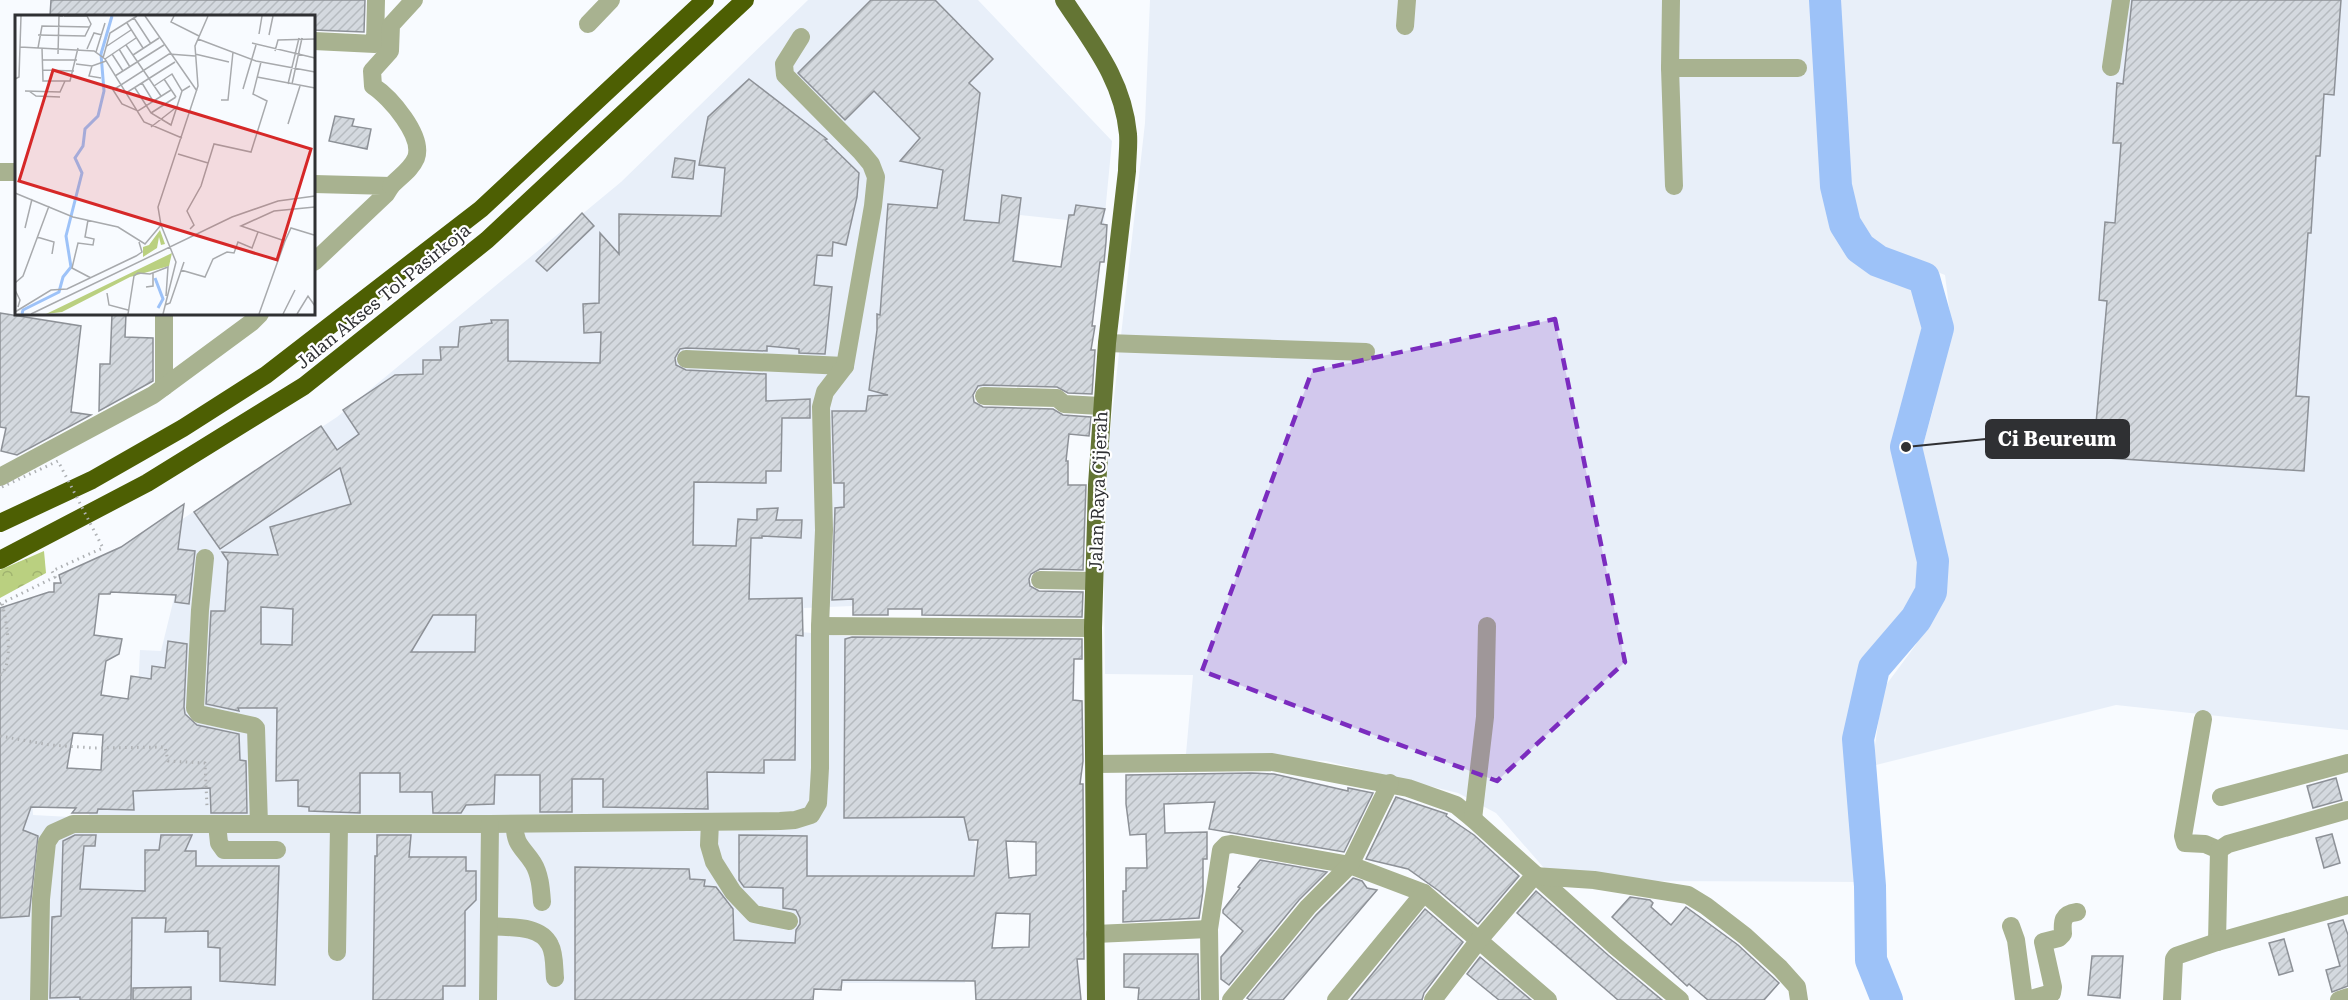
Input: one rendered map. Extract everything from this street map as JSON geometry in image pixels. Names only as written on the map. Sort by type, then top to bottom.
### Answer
[{"type":"highway","name":"Jalan Akses Tol Pasirkoja","points":[[0,523],[92,480],[183,428],[266,375],[481,208],[705,0]]},
{"type":"highway","name":"Jalan Akses Tol Pasirkoja","points":[[0,560],[147,483],[303,386],[487,240],[746,0]]},
{"type":"main road","name":"Jalan Raya Cijerah","points":[[1064,0],[1115,79],[1123,105],[1128,135],[1127,171],[1101,406],[1094,580],[1096,1000]]},
{"type":"street","points":[[315,40],[375,44],[376,0]]},
{"type":"street","points":[[315,261],[386,194],[415,161],[417,146],[413,134],[395,105],[383,92],[372,86],[371,75],[390,51],[392,25],[414,0]]},
{"type":"street","points":[[588,24],[611,0]]},
{"type":"street","points":[[1405,26],[1407,0]]},
{"type":"street","points":[[1671,0],[1670,68],[1674,186]]},
{"type":"street","points":[[2111,68],[2121,0]]},
{"type":"street","points":[[39,1000],[41,899],[47,842],[53,833],[73,824],[710,822],[795,820],[811,815],[818,803],[820,626],[824,530],[820,416],[825,392],[845,366],[876,177],[871,164],[861,152],[785,75],[784,64],[801,37]]},
{"type":"street","points":[[1670,68],[1798,68]]},
{"type":"street","points":[[315,184],[391,186]]},
{"type":"street","points":[[164,315],[164,387]]},
{"type":"street","points":[[1,482],[164,387],[260,315]]},
{"type":"street","points":[[1107,343],[1366,352]]},
{"type":"street","points":[[686,359],[845,366]]},
{"type":"street","points":[[984,396],[1057,398],[1064,404],[1101,406]]},
{"type":"street","points":[[205,558],[195,708],[200,714],[256,728],[259,824]]},
{"type":"street","points":[[1040,580],[1094,580]]},
{"type":"street","points":[[820,626],[1093,628]]},
{"type":"street","points":[[1473,819],[1485,717],[1486,626]]},
{"type":"street","points":[[2203,719],[2183,836],[2186,843],[2205,844],[2219,850]]},
{"type":"street","points":[[1095,764],[1272,762],[1390,783],[1444,800],[1456,805],[1473,819],[1534,876],[1678,999]]},
{"type":"street","points":[[2221,797],[2348,763]]},
{"type":"street","points":[[1231,1000],[1308,907],[1350,865],[1390,783]]},
{"type":"street","points":[[2219,850],[2229,844],[2348,810]]},
{"type":"street","points":[[710,822],[709,845],[714,862],[733,892],[754,914],[789,921]]},
{"type":"street","points":[[212,824],[224,850],[277,850]]},
{"type":"street","points":[[337,952],[339,824]]},
{"type":"street","points":[[488,1000],[490,824]]},
{"type":"street","points":[[515,824],[514,834],[517,843],[534,864],[541,884],[542,902]]},
{"type":"street","points":[[1210,1000],[1209,929],[1221,850],[1226,845],[1232,844],[1350,865],[1424,893],[1548,1000]]},
{"type":"street","points":[[2217,942],[2219,850]]},
{"type":"street","points":[[1436,999],[1479,940],[1534,876]]},
{"type":"street","points":[[1534,876],[1594,880],[1688,895],[1745,936],[1780,968],[1797,987],[1799,1000]]},
{"type":"street","points":[[1336,1000],[1424,893]]},
{"type":"street","points":[[2172,1000],[2174,959],[2180,954],[2348,905]]},
{"type":"street","points":[[2011,927],[2016,940],[2026,1000],[2052,993],[2053,987],[2043,942],[2060,938],[2063,934],[2063,918],[2069,913],[2077,912]]},
{"type":"street","points":[[489,926],[521,928],[540,933],[551,946],[555,978]]},
{"type":"street","points":[[1095,934],[1209,929]]},
{"type":"street","points":[[2339,1000],[2348,998]]},
{"type":"path","points":[[0,675],[6,669],[8,636],[1,603],[55,577],[52,571],[103,548],[58,461],[1,482]]},
{"type":"path","points":[[0,736],[50,745],[94,748],[164,747],[168,761],[204,763],[212,824]]},
{"type":"highlighted area","points":[[1555,319],[1625,662],[1497,781],[1202,671],[1312,371]]},
{"type":"shaded area","points":[[808,0],[978,0],[1112,141],[1104,224],[1020,215],[1000,389],[923,385],[900,604],[804,608],[801,632],[961,647],[962,807],[977,850],[965,983],[814,983],[814,1000],[0,1000],[0,785],[32,797],[33,815],[89,818],[90,799],[128,784],[200,785],[196,721],[137,708],[140,650],[161,651],[176,590],[178,522],[337,417],[621,182]]},
{"type":"shaded area","points":[[1150,0],[1824,0],[1833,217],[1857,259],[1916,286],[1927,310],[1927,341],[1900,447],[1919,525],[1922,580],[1915,602],[1874,656],[1852,735],[1862,882],[1645,881],[1544,868],[1496,813],[1458,793],[1326,761],[1186,754],[1193,675],[1105,674],[1103,495],[1145,123]]},
{"type":"shaded area","points":[[1839,0],[2348,0],[2348,730],[2116,705],[1872,766],[1883,689],[1915,646],[1933,612],[1944,562],[1921,452],[1934,406],[1950,315],[1945,275],[1890,253],[1863,233],[1853,212]]},
{"type":"green space","points":[[44,551],[46,573],[0,598],[0,570]]},
{"type":"building","points":[[51,0],[365,0],[364,32],[315,30],[315,15],[50,15]]},
{"type":"building","points":[[871,0],[935,0],[993,59],[969,83],[980,93],[964,220],[999,223],[1002,195],[1021,198],[1013,261],[1061,267],[1069,215],[1074,215],[1076,205],[1105,209],[1101,224],[1107,225],[1104,262],[1100,262],[1092,326],[1095,326],[1091,350],[1095,350],[1092,394],[1068,393],[1057,387],[984,385],[978,386],[973,395],[974,402],[983,407],[1053,409],[1063,415],[1091,417],[1089,436],[1069,434],[1066,461],[1068,461],[1068,485],[1086,485],[1083,570],[1040,569],[1031,574],[1029,579],[1030,586],[1039,591],[1083,592],[1082,617],[922,615],[922,609],[888,609],[888,615],[853,615],[853,599],[832,600],[835,508],[844,507],[844,483],[834,483],[832,411],[866,411],[868,396],[888,395],[869,390],[877,314],[880,315],[888,204],[937,208],[943,170],[900,161],[920,138],[874,91],[845,120],[798,73]]},
{"type":"building","points":[[2132,0],[2341,0],[2334,95],[2324,94],[2320,156],[2316,156],[2311,233],[2308,233],[2296,396],[2309,397],[2304,471],[2093,457],[2107,301],[2099,300],[2105,222],[2115,223],[2121,143],[2113,143],[2117,83],[2123,84]]},
{"type":"building","points":[[749,79],[827,139],[825,140],[859,173],[857,197],[846,245],[833,242],[832,256],[817,255],[814,285],[832,287],[825,354],[799,353],[799,349],[767,346],[767,351],[686,348],[680,349],[675,358],[676,365],[686,370],[766,374],[766,401],[810,399],[810,418],[782,418],[781,471],[766,471],[766,483],[694,482],[693,545],[736,546],[738,519],[757,520],[757,509],[778,508],[776,520],[802,520],[801,538],[762,536],[762,538],[751,538],[749,599],[802,598],[803,636],[796,635],[795,760],[764,760],[764,773],[707,772],[708,809],[603,807],[603,779],[572,779],[572,812],[540,812],[540,775],[495,775],[494,804],[466,805],[461,813],[433,813],[432,792],[400,792],[400,773],[360,773],[360,813],[309,811],[309,807],[298,806],[298,780],[276,781],[277,708],[238,708],[239,711],[206,704],[211,611],[225,611],[228,561],[222,552],[278,555],[270,527],[351,504],[340,468],[220,549],[194,512],[321,426],[337,450],[359,434],[343,410],[395,375],[423,374],[423,360],[441,360],[440,347],[458,347],[460,327],[492,323],[491,320],[508,320],[508,361],[600,363],[601,332],[584,333],[583,304],[599,303],[600,233],[619,254],[619,214],[721,216],[725,168],[699,165],[708,117]],"holes":[[[261,607],[293,609],[292,645],[261,644]],[[433,615],[476,615],[475,652],[411,652]]]},
{"type":"building","points":[[335,116],[354,119],[352,126],[371,129],[367,149],[329,141]]},
{"type":"building","points":[[675,158],[695,161],[693,179],[672,177]]},
{"type":"building","points":[[582,213],[594,226],[547,271],[536,261]]},
{"type":"building","points":[[0,313],[81,326],[71,412],[91,415],[17,455],[1,451],[6,428],[0,427]]},
{"type":"building","points":[[112,315],[126,315],[125,337],[153,338],[153,381],[99,411],[100,364],[110,364]]},
{"type":"building","points":[[184,504],[178,549],[195,551],[189,604],[175,602],[176,595],[111,592],[110,594],[99,594],[94,635],[122,639],[119,654],[106,661],[101,695],[128,699],[131,676],[151,679],[152,666],[165,668],[168,641],[187,644],[185,714],[197,725],[239,734],[240,760],[246,761],[247,813],[211,813],[210,788],[133,791],[134,810],[98,809],[97,813],[72,813],[76,808],[31,807],[23,830],[38,836],[29,916],[0,918],[0,608],[54,592],[54,583],[61,583],[59,575],[121,547]],"holes":[[[73,733],[103,735],[101,770],[67,768]]]},
{"type":"building","points":[[852,637],[1082,639],[1082,659],[1074,659],[1073,700],[1082,701],[1083,761],[1080,784],[1083,784],[1084,959],[1077,959],[1081,1000],[976,1000],[975,981],[842,980],[841,990],[814,989],[813,1000],[575,1000],[575,867],[689,869],[690,879],[705,880],[704,886],[716,887],[733,909],[734,940],[795,943],[800,918],[796,910],[783,908],[783,888],[744,887],[739,880],[739,835],[807,836],[807,876],[974,876],[978,840],[969,840],[964,817],[844,818],[845,639]],"holes":[[[1006,841],[1036,842],[1036,875],[1009,878]],[[996,913],[1030,914],[1029,947],[992,948]]]},
{"type":"building","points":[[1274,774],[1348,791],[1348,788],[1373,793],[1344,852],[1209,829],[1215,802],[1164,804],[1165,833],[1207,832],[1207,859],[1203,859],[1203,891],[1199,918],[1123,922],[1126,868],[1147,868],[1146,834],[1130,835],[1126,804],[1126,775]]},
{"type":"building","points":[[2336,778],[2342,800],[2313,808],[2307,786]]},
{"type":"building","points":[[1396,797],[1447,814],[1446,816],[1474,835],[1519,876],[1478,924],[1439,891],[1408,869],[1366,859]]},
{"type":"building","points":[[2332,834],[2340,863],[2324,868],[2316,838]]},
{"type":"building","points":[[75,835],[96,835],[95,846],[84,846],[80,889],[145,891],[145,850],[159,850],[161,835],[192,835],[185,851],[196,851],[196,866],[279,866],[275,985],[220,981],[220,948],[208,947],[208,931],[165,932],[166,918],[132,918],[131,1000],[50,998],[52,917],[61,916],[63,841]]},
{"type":"building","points":[[377,835],[411,835],[409,857],[466,857],[466,871],[476,871],[476,900],[465,911],[465,986],[443,986],[443,1000],[373,1000]]},
{"type":"building","points":[[1260,860],[1327,872],[1299,900],[1229,985],[1221,979],[1221,957],[1243,931],[1223,913],[1223,910]]},
{"type":"building","points":[[1353,878],[1362,881],[1367,888],[1377,890],[1283,1000],[1250,1000],[1247,998],[1316,915]]},
{"type":"building","points":[[1536,891],[1662,1000],[1618,1000],[1517,913]]},
{"type":"building","points":[[1630,897],[1650,900],[1653,903],[1651,907],[1671,925],[1686,907],[1738,945],[1779,983],[1764,1000],[1708,1000],[1689,984],[1687,986],[1612,917]]},
{"type":"building","points":[[1425,909],[1463,942],[1424,993],[1422,1000],[1351,1000]]},
{"type":"building","points":[[2343,920],[2348,935],[2348,986],[2332,992],[2326,970],[2340,966],[2328,924]]},
{"type":"building","points":[[2284,939],[2293,971],[2279,975],[2269,943]]},
{"type":"building","points":[[1124,954],[1198,954],[1199,1000],[1138,1000],[1139,988],[1124,987]]},
{"type":"building","points":[[2092,956],[2123,956],[2120,998],[2088,995]]},
{"type":"building","points":[[1480,957],[1531,1000],[1499,1000],[1467,974]]},
{"type":"building","points":[[191,987],[191,1000],[133,1000],[133,988]]},
{"type":"waterway","points":[[1825,0],[1836,186],[1845,224],[1860,248],[1878,261],[1924,278],[1938,328],[1906,447],[1933,561],[1931,592],[1916,619],[1874,668],[1858,739],[1870,886],[1871,960],[1887,1000]]},
{"type":"place","name":"Ci Beureum","points":[[1906,447]]}]
